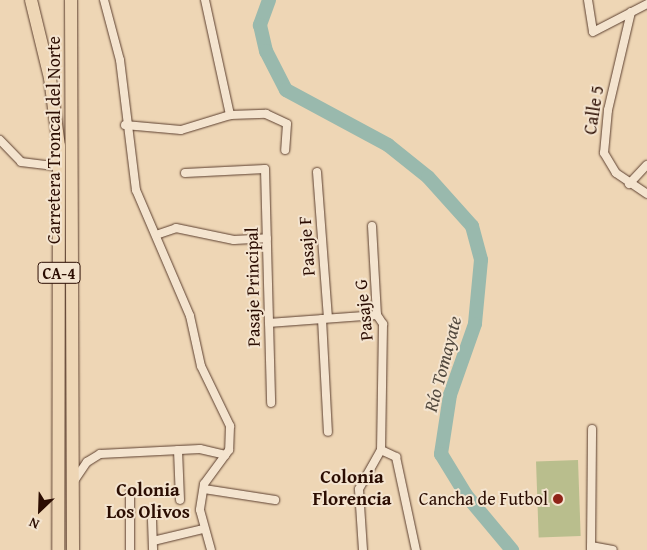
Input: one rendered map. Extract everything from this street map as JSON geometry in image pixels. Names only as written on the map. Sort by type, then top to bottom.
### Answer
[{"type":"main road","name":"Carretera Troncal del Norte","points":[[31,0],[50,78],[60,168],[58,550]]},
{"type":"main road","name":"Carretera Troncal del Norte","points":[[71,0],[73,550]]},
{"type":"street","points":[[104,0],[120,60],[125,125],[136,190],[190,316],[201,366],[230,426],[232,440],[204,489],[202,529],[211,550]]},
{"type":"street","points":[[204,0],[230,115]]},
{"type":"street","points":[[588,0],[593,32],[647,4]]},
{"type":"street","name":"Calle 5","points":[[631,12],[604,146],[610,165],[629,184],[647,194]]},
{"type":"street","points":[[125,125],[181,130],[230,115],[266,114],[282,118],[288,132],[285,150]]},
{"type":"street","points":[[0,140],[21,162],[60,168]]},
{"type":"street","points":[[629,184],[647,165]]},
{"type":"street","name":"Pasaje Principal","points":[[185,173],[265,169],[271,403]]},
{"type":"street","name":"Pasaje F","points":[[317,172],[325,318],[328,432]]},
{"type":"street","name":"Pasaje G","points":[[372,226],[377,315],[383,324],[381,450]]},
{"type":"street","points":[[156,235],[176,228],[234,240],[267,238]]},
{"type":"street","points":[[269,323],[377,315]]},
{"type":"street","points":[[592,429],[591,548],[613,550]]},
{"type":"street","points":[[178,450],[180,500]]},
{"type":"street","points":[[73,483],[87,462],[100,454],[178,450],[225,455]]},
{"type":"street","points":[[363,550],[359,489],[381,450],[396,457],[416,550]]},
{"type":"street","points":[[204,489],[275,500]]},
{"type":"street","points":[[130,492],[130,550]]},
{"type":"street","points":[[152,520],[153,550]]},
{"type":"street","points":[[153,541],[202,529]]},
{"type":"green space","name":"Cancha de Futbol","points":[[578,460],[581,536],[539,537],[536,461]]},
{"type":"waterway","name":"Río Tomayate","points":[[269,0],[260,25],[266,51],[286,90],[388,145],[428,177],[472,226],[481,260],[475,324],[450,395],[441,454],[466,495],[512,550]]},
{"type":"place","name":"Cancha de Futbol","points":[[558,499]]},
{"type":"district","name":"Colonia Florencia","points":[[352,488]]},
{"type":"district","name":"Colonia Los Olivos","points":[[148,501]]}]
